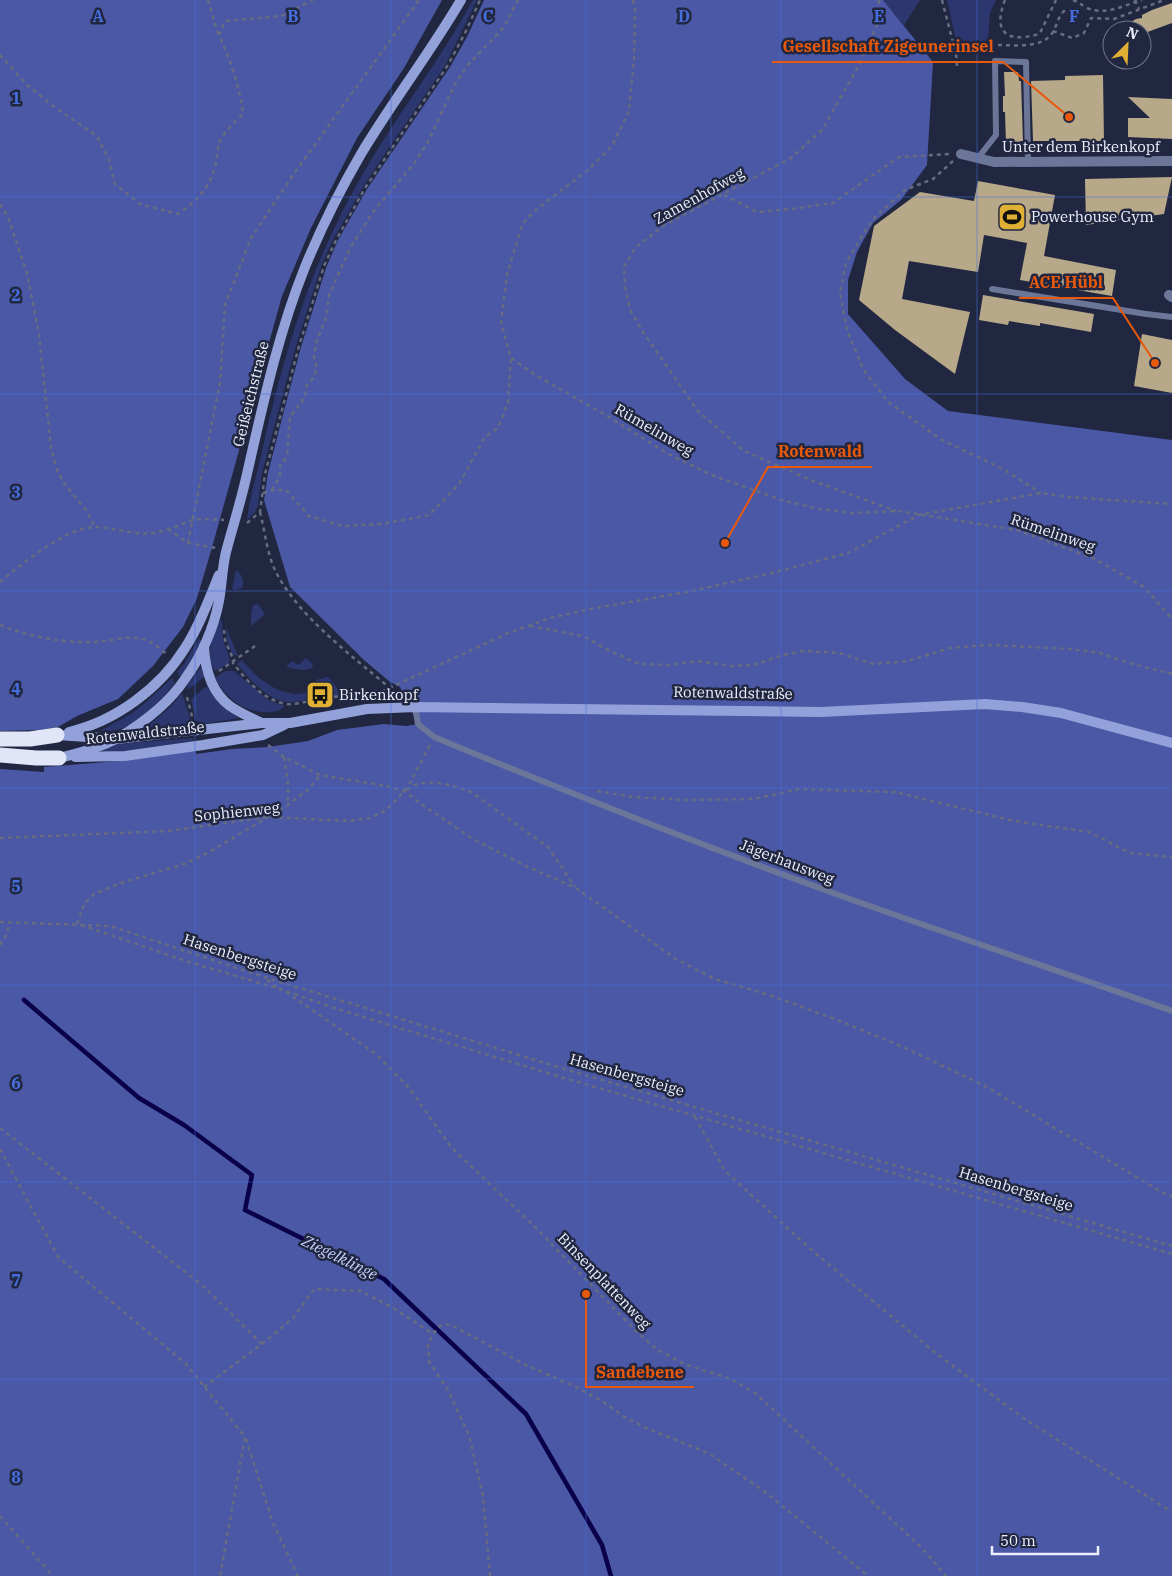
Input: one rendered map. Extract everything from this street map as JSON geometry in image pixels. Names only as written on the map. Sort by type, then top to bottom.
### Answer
[{"type":"highway","name":"Rotenwaldstraße","points":[[0,739],[30,739],[57,735]]},
{"type":"highway","name":"Rotenwaldstraße","points":[[0,755],[59,758]]},
{"type":"main road","name":"Geißeichstraße","points":[[59,758],[117,739],[144,720],[171,696],[190,672],[204,645],[216,615],[224,564],[266,390],[286,321],[305,267],[336,198],[362,154],[461,0]]},
{"type":"main road","name":"Rotenwaldstraße","points":[[57,735],[78,730],[113,715],[138,698],[160,679],[177,660],[193,635],[224,564]]},
{"type":"main road","points":[[204,645],[208,674],[214,688],[231,707],[262,723]]},
{"type":"main road","name":"Rotenwaldstraße","points":[[57,735],[117,739],[262,723],[290,723],[367,709],[415,707],[821,712],[985,704],[1062,713],[1172,744]]},
{"type":"main road","name":"Rotenwaldstraße","points":[[59,758],[125,756],[203,745],[262,735],[290,723]]},
{"type":"street","name":"Unter dem Birkenkopf","points":[[961,154],[994,162],[1172,162]]},
{"type":"lane","points":[[978,158],[996,135],[995,61],[1026,62],[1028,162]]},
{"type":"lane","points":[[992,289],[1172,317]]},
{"type":"lane","name":"Jägerhausweg","points":[[415,707],[418,724],[434,737],[646,823],[826,890],[1172,1011]]},
{"type":"path","points":[[0,55],[34,91],[97,136],[108,160],[115,184],[140,204],[178,214],[196,202],[206,188],[214,169],[219,144],[231,126],[243,114],[242,98],[208,0]]},
{"type":"path","points":[[219,35],[225,21],[281,16],[313,0]]},
{"type":"path","points":[[188,543],[220,383],[225,305],[251,238],[291,178],[418,0]]},
{"type":"path","points":[[390,688],[337,644],[288,592],[275,570],[260,512],[262,494],[265,474],[298,346],[324,266],[365,188],[448,65],[480,0]]},
{"type":"path","points":[[272,490],[280,476],[280,466],[287,456],[290,417],[305,396],[307,385],[314,377],[317,368],[314,359],[316,343],[326,318],[329,296],[350,248],[374,209],[413,165],[427,144],[454,86],[467,66],[504,27],[518,0]]},
{"type":"path","points":[[262,494],[272,490],[286,490],[309,516],[342,526],[382,524],[429,515],[459,484],[485,437],[498,428],[508,403],[511,358],[501,323],[507,275],[522,225],[532,212],[588,170],[612,146],[629,111],[634,59],[633,0]]},
{"type":"path","name":"Zamenhofweg","points":[[879,0],[879,20],[859,65],[822,130],[791,158],[663,226],[635,248],[624,267],[624,287],[630,310],[642,332],[698,411],[744,451],[811,480],[898,511]]},
{"type":"path","points":[[942,0],[956,54],[957,66]]},
{"type":"path","points":[[1005,0],[1000,15],[1002,29],[1008,35],[1019,37],[1040,33],[1056,0]]},
{"type":"path","points":[[1073,0],[1089,8],[1102,11],[1112,10],[1142,0]]},
{"type":"path","points":[[1054,31],[1072,38],[1084,33],[1092,18],[1114,19],[1164,0]]},
{"type":"path","points":[[1136,1],[1140,9]]},
{"type":"path","points":[[998,45],[1044,41],[1054,31],[1064,11],[1074,11]]},
{"type":"path","points":[[723,194],[757,212],[834,202],[899,157],[961,154]]},
{"type":"path","points":[[961,154],[934,179],[905,190],[875,217],[865,231],[846,263],[840,292],[847,330],[863,368],[888,402],[942,440],[1003,469],[1041,493]]},
{"type":"path","points":[[0,204],[8,217],[27,273],[39,334],[51,448],[56,467],[63,482],[86,510],[95,527]]},
{"type":"path","name":"Rümelinweg","points":[[511,358],[537,376],[604,414],[670,455],[714,476],[785,501],[819,509],[853,513],[898,511],[1017,530],[1095,559],[1144,587],[1172,619]]},
{"type":"path","points":[[224,628],[225,640],[233,663],[244,678],[271,698],[286,704],[292,704],[372,691],[383,691],[506,634],[550,618],[687,592],[768,574],[848,552],[919,515],[1041,493],[1067,497],[1172,504]]},
{"type":"path","points":[[246,524],[260,512]]},
{"type":"path","points":[[0,582],[38,553],[67,535],[82,529],[95,527],[152,534],[193,520],[223,519]]},
{"type":"path","points":[[168,529],[188,543],[216,548]]},
{"type":"path","points":[[0,625],[24,634],[48,639],[96,642],[133,637],[144,639],[165,653]]},
{"type":"path","points":[[529,626],[583,636],[639,664],[670,665],[697,661],[732,666],[753,665],[783,655],[803,651],[839,653],[873,664],[908,661],[950,648],[989,645],[1071,649],[1100,654],[1172,674]]},
{"type":"path","points":[[214,674],[233,663],[255,646]]},
{"type":"path","points":[[187,695],[195,724]]},
{"type":"path","name":"Sophienweg","points":[[0,838],[168,831],[268,817],[350,822],[370,818],[386,810],[404,791],[434,737]]},
{"type":"path","points":[[268,745],[284,757],[320,775],[387,786],[404,791],[473,839],[526,866],[576,888],[676,959],[715,979],[769,995],[903,1047],[985,1086],[1172,1197]]},
{"type":"path","points":[[284,757],[288,783],[288,805]]},
{"type":"path","points":[[320,775],[310,788],[288,805],[212,851],[184,864],[94,894],[84,904],[78,924],[189,962],[526,1067],[1172,1254]]},
{"type":"path","points":[[404,791],[417,784],[436,783],[457,787],[470,792],[548,847],[576,888]]},
{"type":"path","points":[[596,791],[686,800],[754,799],[799,789],[895,792],[1014,821],[1089,832],[1130,854],[1172,857]]},
{"type":"path","name":"Hasenbergsteige","points":[[0,922],[110,926],[264,978],[578,1073],[1172,1246]]},
{"type":"path","points":[[0,945],[7,934],[9,922]]},
{"type":"path","name":"Binsenplattenweg","points":[[264,978],[376,1054],[410,1089],[451,1147],[534,1226],[656,1350],[684,1364],[731,1379],[755,1393],[922,1548],[946,1576]]},
{"type":"path","points":[[694,1116],[725,1171],[814,1252],[933,1351],[1026,1420],[1172,1512]]},
{"type":"path","points":[[0,1128],[202,1285],[262,1344]]},
{"type":"path","points":[[0,1149],[58,1257],[186,1364],[245,1437],[273,1523],[298,1576]]},
{"type":"path","points":[[204,1387],[262,1344],[293,1318],[314,1288],[360,1291],[395,1308],[433,1334]]},
{"type":"path","points":[[490,1576],[483,1496],[469,1435],[448,1390],[429,1361],[428,1344],[433,1334],[440,1326],[445,1324],[453,1326],[524,1364],[576,1387],[644,1427],[708,1452],[764,1490],[868,1576]]},
{"type":"path","points":[[220,1576],[245,1437]]},
{"type":"path","points":[[0,1516],[53,1576]]},
{"type":"shaded area","points":[[0,0],[442,0],[404,68],[357,138],[311,228],[282,296],[197,598],[183,627],[153,666],[118,699],[77,716],[58,727],[39,730],[0,731]]},
{"type":"shaded area","points":[[473,0],[477,0],[446,64],[368,179],[334,238],[322,264],[296,346],[262,473],[258,506],[247,520],[252,491],[282,370],[316,268],[365,170],[461,22]]},
{"type":"shaded area","points":[[484,0],[883,0],[933,62],[927,165],[901,200],[873,223],[857,252],[848,280],[848,314],[905,379],[948,411],[1172,440],[1172,1576],[0,1576],[0,769],[44,772],[44,767],[132,760],[195,750],[196,754],[268,747],[308,741],[337,730],[384,724],[406,726],[418,724],[400,687],[390,682],[364,660],[290,587],[264,500],[268,473],[301,347],[326,268],[338,240],[367,189],[450,67],[468,35]]},
{"type":"shaded area","points":[[883,0],[920,0],[904,25]]},
{"type":"shaded area","points":[[947,0],[996,0],[990,13],[987,52],[959,54]]},
{"type":"shaded area","points":[[236,570],[241,576],[243,583],[242,588],[235,590],[232,589]]},
{"type":"shaded area","points":[[258,604],[265,614],[251,626],[253,605]]},
{"type":"shaded area","points":[[220,621],[222,621],[223,640],[230,660],[228,664],[215,671],[210,659],[210,653],[212,639]]},
{"type":"shaded area","points":[[226,626],[238,656],[232,654],[227,640]]},
{"type":"shaded area","points":[[199,638],[201,641],[181,677],[177,672],[184,664]]},
{"type":"shaded area","points":[[306,658],[313,664],[312,668],[303,670],[286,667],[292,661],[298,665]]},
{"type":"shaded area","points":[[242,660],[265,682],[279,690],[294,694],[318,690],[316,680],[328,677],[343,695],[329,696],[327,691],[308,694],[308,699],[298,702],[280,700],[259,688],[237,664]]},
{"type":"shaded area","points":[[201,667],[204,677],[189,689],[187,686]]},
{"type":"shaded area","points":[[225,671],[234,671],[268,700],[285,706],[277,711],[269,712],[247,709],[229,697],[219,685],[215,678]]},
{"type":"shaded area","points":[[172,678],[175,683],[152,709],[142,717],[122,728],[100,731],[131,714]]},
{"type":"shaded area","points":[[207,686],[212,694],[239,718],[204,724],[196,721],[191,699]]},
{"type":"shaded area","points":[[182,693],[191,724],[146,728],[171,706]]},
{"type":"shaded area","points":[[193,738],[193,741],[134,750],[102,751],[117,744]]},
{"type":"building","points":[[1172,3],[1172,23],[1152,30],[1152,20],[1134,20],[1142,18],[1142,15]]},
{"type":"building","points":[[1004,72],[1018,72],[1019,81],[1021,81],[1023,141],[1020,141],[1020,144],[1006,144],[1005,112],[1003,112],[1003,96],[1005,96]]},
{"type":"building","points":[[1103,75],[1104,141],[1033,141],[1031,81],[1065,80],[1065,76]]},
{"type":"building","points":[[1128,97],[1172,99],[1172,139],[1128,137],[1128,118],[1150,118]]},
{"type":"building","points":[[1172,177],[1164,214],[1086,225],[1085,179]]},
{"type":"building","points":[[978,181],[1055,195],[1044,256],[1116,270],[1112,296],[1020,280],[1027,243],[984,235],[978,272],[909,261],[902,299],[970,312],[955,374],[895,330],[859,300],[874,226],[920,192],[974,201]]},
{"type":"building","points":[[983,295],[1094,314],[1091,332],[1040,323],[1040,326],[1009,321],[1008,325],[979,320]]},
{"type":"building","points":[[1142,334],[1172,340],[1172,393],[1134,386]]},
{"type":"waterway","name":"Ziegelklinge","points":[[24,1000],[139,1098],[184,1125],[252,1175],[245,1210],[384,1279],[526,1414],[602,1545],[611,1576]]},
{"type":"place","name":"Gesellschaft Zigeunerinsel","points":[[1069,117]]},
{"type":"place","name":"Powerhouse Gym","points":[[1012,217]]},
{"type":"place","name":"ACE Hübl","points":[[1155,363]]},
{"type":"place","name":"Rotenwald","points":[[725,543]]},
{"type":"place","name":"Birkenkopf","points":[[320,695]]},
{"type":"place","name":"Sandebene","points":[[586,1294]]}]
